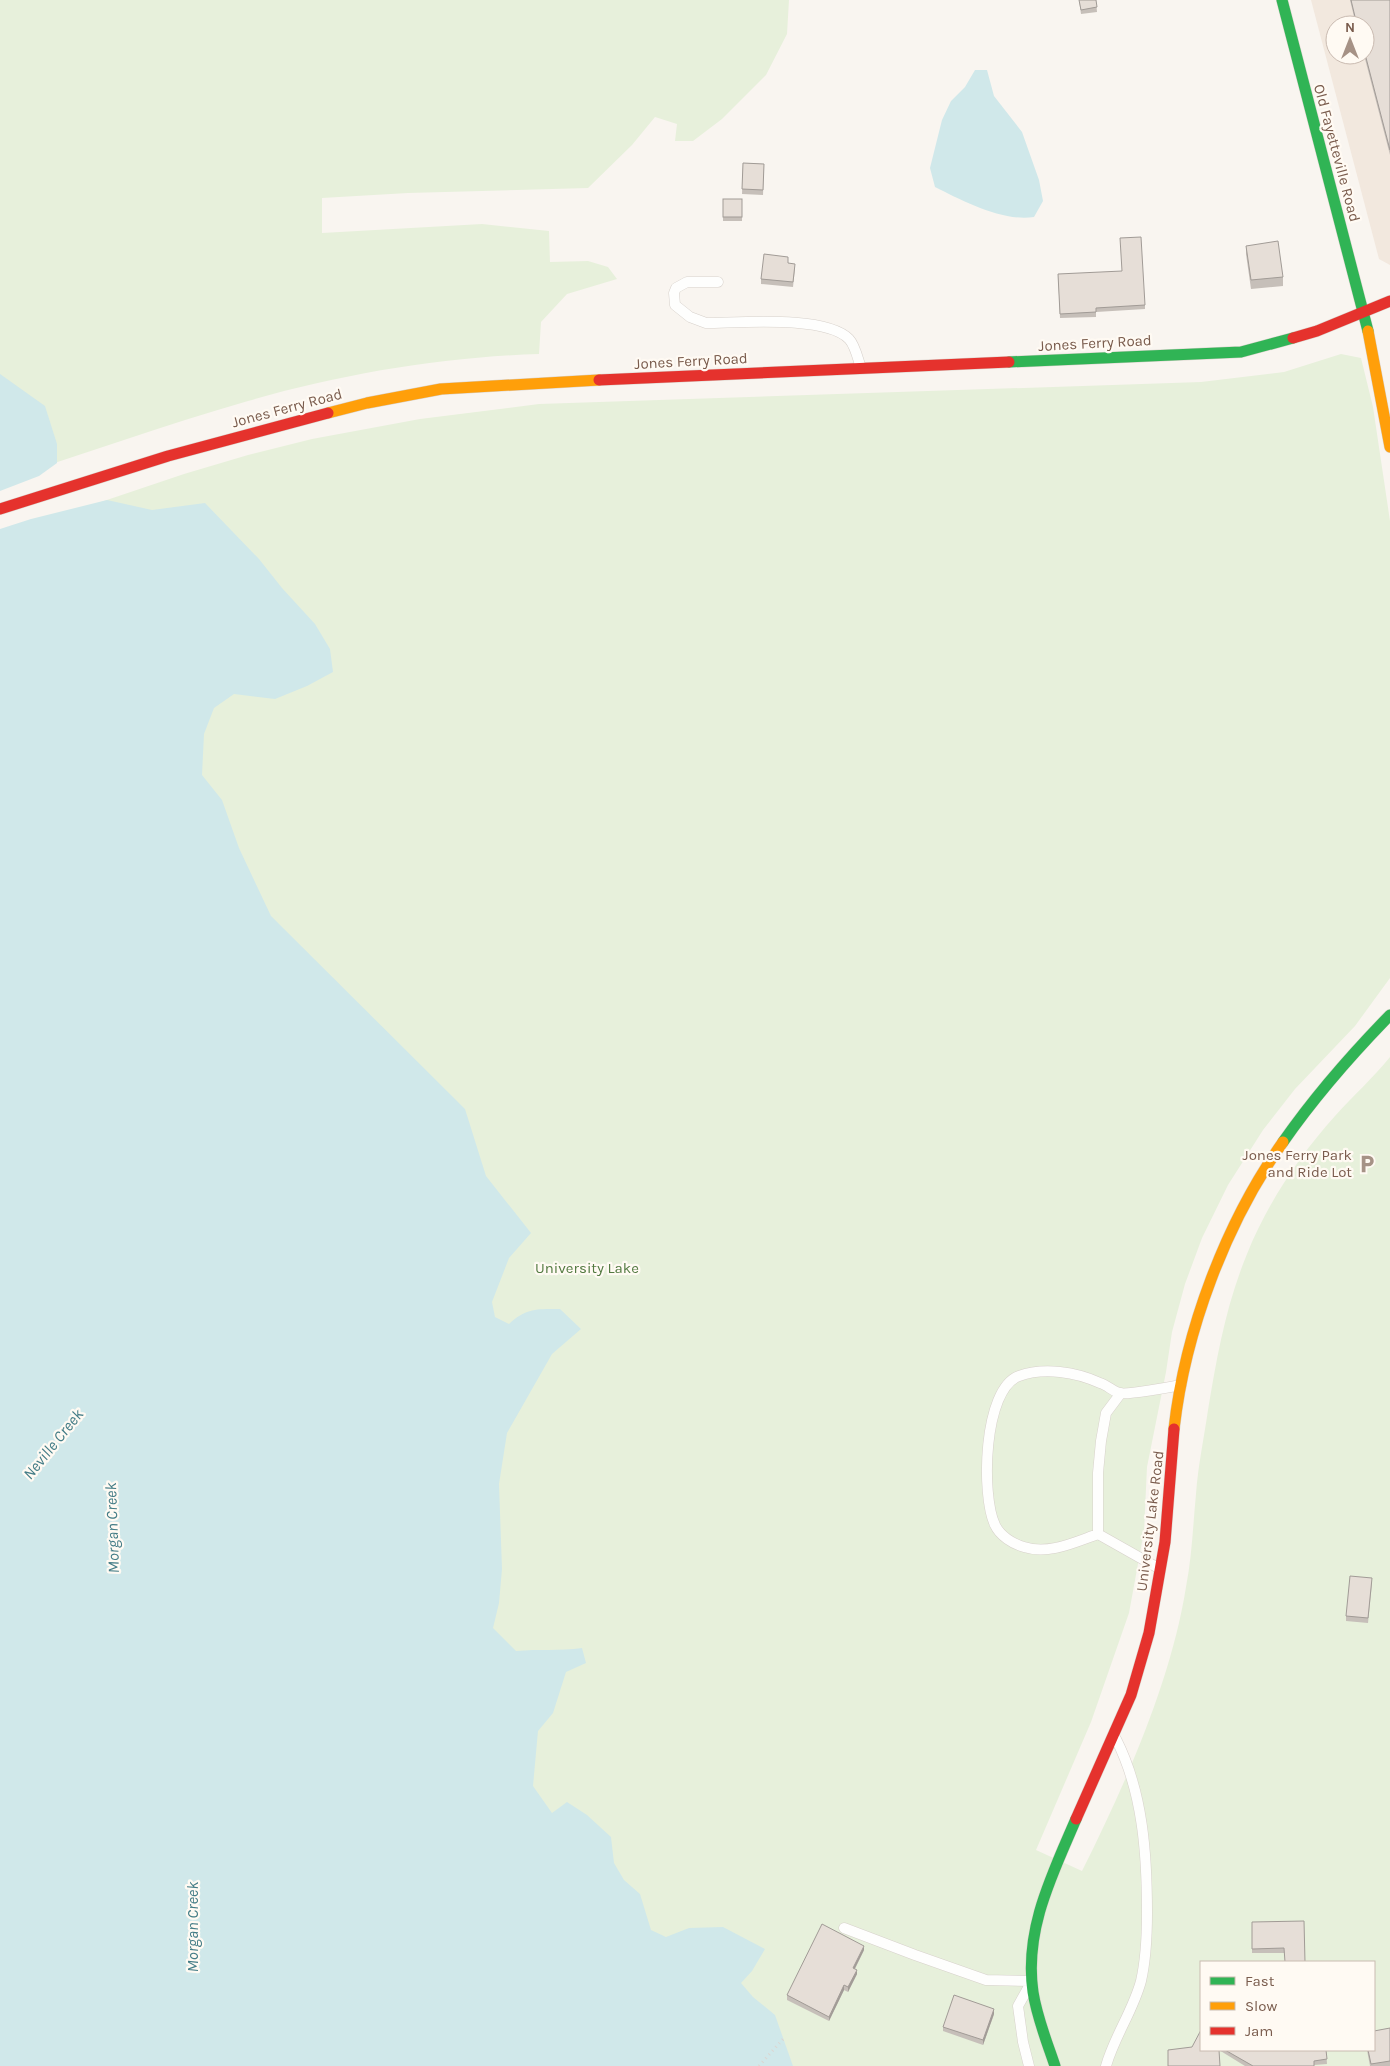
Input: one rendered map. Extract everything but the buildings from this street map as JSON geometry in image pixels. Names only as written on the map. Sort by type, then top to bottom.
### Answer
[{"type":"street","name":"Old Fayetteville Road","points":[[1282,0],[1363,313],[1390,447]]},
{"type":"street","name":"Jones Ferry Road","points":[[0,510],[168,456],[278,425],[367,403],[441,389],[532,383],[1241,352],[1317,331],[1390,301]]},
{"type":"street","name":"University Lake Road","points":[[1055,2066],[1038,2012],[1032,1981],[1031,1955],[1034,1926],[1043,1896],[1137,1679],[1156,1600],[1170,1497],[1176,1424],[1198,1321],[1215,1270],[1237,1220],[1263,1171],[1286,1134],[1322,1086],[1358,1045],[1390,1015]]},
{"type":"lane","points":[[718,282],[687,282],[676,288],[674,293],[675,305],[690,318],[706,323],[805,323],[837,330],[851,340],[861,368]]},
{"type":"lane","points":[[1161,1569],[1098,1534],[1052,1549],[1026,1548],[1009,1540],[995,1526],[988,1499],[988,1457],[992,1416],[1004,1389],[1016,1377],[1038,1371],[1060,1372],[1093,1379],[1121,1393],[1183,1385]]},
{"type":"lane","points":[[1098,1534],[1098,1473],[1101,1441],[1106,1413],[1121,1393]]},
{"type":"lane","points":[[1106,2066],[1141,1982],[1146,1943],[1146,1864],[1140,1812],[1128,1770],[1113,1733]]},
{"type":"lane","points":[[844,1928],[986,1980],[1032,1981],[1018,2006],[1023,2042],[1029,2066]]},
{"type":"path","points":[[759,2066],[784,2038]]},
{"type":"shaded area","points":[[1311,0],[1390,0],[1390,265],[1379,259],[1328,65],[1375,65],[1375,15],[1325,15],[1325,53]]},
{"type":"green space","points":[[0,0],[789,0],[787,34],[766,75],[722,119],[693,141],[675,141],[677,124],[655,117],[632,145],[588,188],[408,193],[322,198],[322,233],[482,224],[549,231],[550,262],[588,261],[608,267],[617,279],[567,294],[541,322],[539,354],[466,359],[392,368],[283,391],[217,410],[0,481]]},
{"type":"green space","name":"University Lake","points":[[1341,354],[1361,358],[1373,407],[1390,521],[1390,978],[1355,1026],[1295,1089],[1263,1130],[1228,1185],[1202,1238],[1185,1284],[1172,1332],[1147,1467],[1144,1531],[1129,1613],[1091,1722],[1036,1850],[1082,1871],[1114,1804],[1158,1696],[1179,1623],[1190,1564],[1198,1473],[1211,1390],[1233,1292],[1247,1254],[1274,1199],[1309,1147],[1390,1057],[1390,2066],[0,2066],[0,536],[184,474],[248,455],[312,439],[420,419],[539,404],[1201,382],[1284,372]]},
{"type":"water","points":[[975,70],[987,70],[994,96],[1022,132],[1039,180],[1043,201],[1034,217],[1022,218],[996,213],[970,204],[935,187],[930,168],[942,120],[951,101],[965,87]]},
{"type":"water","points":[[0,374],[45,406],[57,444],[57,463],[39,476],[0,491]]},
{"type":"water","name":"University Lake","points":[[107,500],[152,510],[205,503],[259,559],[282,588],[315,624],[330,649],[333,672],[307,686],[275,699],[234,694],[214,708],[204,734],[202,775],[222,800],[239,848],[271,916],[465,1109],[486,1176],[531,1233],[509,1258],[492,1302],[495,1317],[509,1324],[532,1310],[560,1309],[581,1329],[552,1354],[507,1433],[499,1484],[502,1569],[499,1603],[493,1628],[516,1651],[582,1648],[586,1663],[566,1672],[553,1713],[538,1731],[533,1786],[552,1813],[567,1802],[587,1815],[611,1837],[614,1863],[624,1880],[640,1894],[651,1930],[666,1937],[689,1928],[723,1927],[765,1949],[752,1971],[741,1983],[753,1997],[775,2015],[793,2066],[0,2066],[0,529],[31,519]]},
{"type":"traffic: fast","points":[[1282,0],[1368,331]]},
{"type":"traffic: fast","points":[[1009,362],[1241,352],[1293,338]]},
{"type":"traffic: fast","points":[[1283,1142],[1334,1076],[1390,1015]]},
{"type":"traffic: fast","points":[[1055,2066],[1042,2030],[1035,2002],[1031,1969],[1036,1925],[1042,1903],[1076,1819]]},
{"type":"traffic: slow","points":[[1368,331],[1390,447]]},
{"type":"traffic: slow","points":[[328,413],[367,403],[441,389],[599,380]]},
{"type":"traffic: slow","points":[[1174,1429],[1188,1354],[1198,1316],[1211,1279],[1243,1207],[1262,1173],[1283,1142]]},
{"type":"traffic: jam","points":[[1293,338],[1317,331],[1390,301]]},
{"type":"traffic: jam","points":[[599,380],[1009,362]]},
{"type":"traffic: jam","points":[[0,509],[168,456],[328,413]]},
{"type":"traffic: jam","points":[[1076,1819],[1131,1695],[1149,1633],[1165,1542],[1174,1429]]},
{"type":"place","name":"Jones Ferry Park and Ride Lot","points":[[1367,1164]]},
{"type":"water label","name":"Neville Creek","points":[[53,1444]]},
{"type":"water label","name":"Morgan Creek","points":[[112,1528]]},
{"type":"water label","name":"Morgan Creek","points":[[192,1927]]}]
